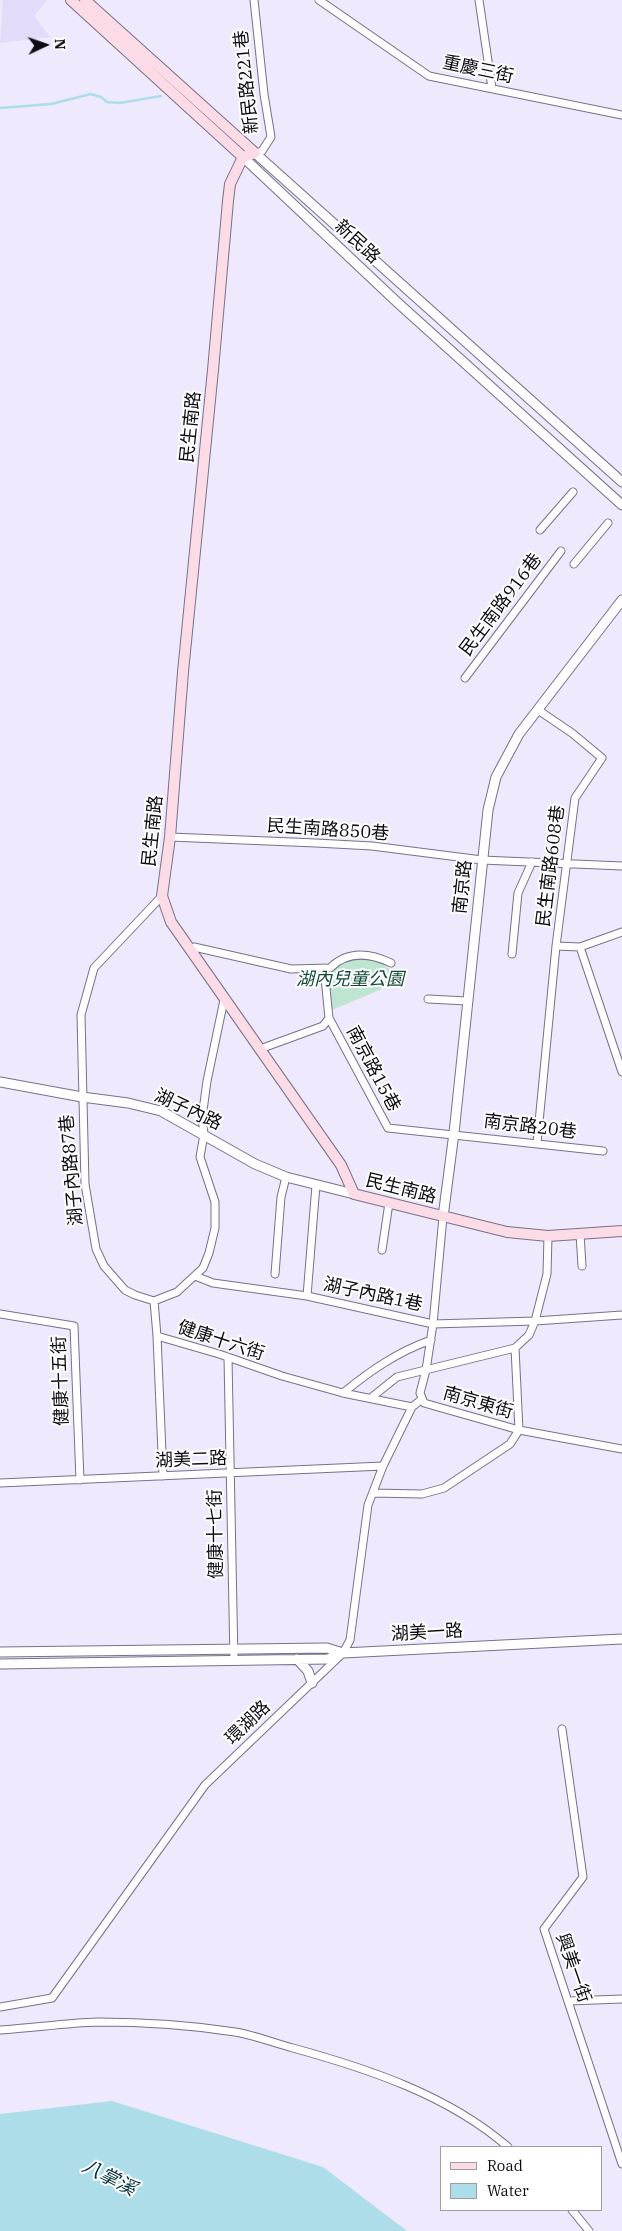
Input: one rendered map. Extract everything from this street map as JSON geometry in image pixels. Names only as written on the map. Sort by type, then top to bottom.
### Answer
[{"type":"main road","name":"新民路","points":[[71,0],[243,157]]},
{"type":"main road","name":"新民路","points":[[85,0],[255,153]]},
{"type":"main road","points":[[243,157],[255,153]]},
{"type":"main road","name":"民生南路","points":[[243,157],[230,184],[228,201],[214,370],[184,663],[170,837],[162,896],[171,922],[188,949],[341,1165],[354,1194],[506,1232],[548,1236],[622,1231]]},
{"type":"street","name":"新民路221巷","points":[[254,0],[270,137],[262,151],[255,153]]},
{"type":"street","name":"重慶三街","points":[[320,0],[429,76],[622,115]]},
{"type":"street","points":[[478,0],[492,88]]},
{"type":"street","name":"新民路","points":[[255,153],[622,482]]},
{"type":"street","name":"新民路","points":[[243,157],[398,303],[622,505]]},
{"type":"street","points":[[540,530],[573,492]]},
{"type":"street","points":[[574,564],[608,523]]},
{"type":"street","name":"民生南路916巷","points":[[464,678],[561,551]]},
{"type":"street","name":"南京路","points":[[443,1217],[454,1133],[488,810],[496,777],[519,734],[622,600]]},
{"type":"street","name":"民生南路608巷","points":[[537,1143],[556,946],[575,798],[602,758],[572,733],[538,710]]},
{"type":"street","name":"民生南路850巷","points":[[170,837],[232,838],[372,846],[482,860],[622,866]]},
{"type":"street","points":[[512,954],[518,893],[532,862]]},
{"type":"street","name":"湖子內路87巷","points":[[154,1301],[125,1290],[104,1266],[96,1249],[85,1184],[81,1015],[94,968],[162,896]]},
{"type":"street","points":[[622,932],[580,947],[622,1072]]},
{"type":"street","name":"民生南路608巷","points":[[556,946],[580,947]]},
{"type":"street","points":[[188,949],[194,947],[290,969],[330,968],[339,958],[357,955],[376,956],[391,963]]},
{"type":"street","name":"南京路15巷","points":[[324,968],[329,1018],[388,1128],[454,1133]]},
{"type":"street","points":[[428,999],[467,1001]]},
{"type":"street","points":[[157,1336],[154,1301],[178,1292],[203,1268],[215,1228],[215,1202],[200,1157],[204,1134],[202,1118],[207,1081],[224,1000]]},
{"type":"street","name":"南京路15巷","points":[[260,1049],[323,1026],[329,1018]]},
{"type":"street","name":"湖子內路","points":[[0,1082],[82,1097],[128,1103],[160,1112],[204,1134],[255,1164],[286,1177],[354,1194]]},
{"type":"street","name":"南京路20巷","points":[[454,1133],[603,1151]]},
{"type":"street","points":[[275,1274],[280,1196],[286,1177]]},
{"type":"street","name":"湖子內路1巷","points":[[307,1296],[316,1185]]},
{"type":"street","points":[[382,1250],[389,1203]]},
{"type":"street","name":"南京東街","points":[[443,1217],[433,1324],[426,1370],[420,1393],[424,1403],[519,1430],[622,1449]]},
{"type":"street","points":[[580,1234],[582,1266]]},
{"type":"street","points":[[372,1397],[397,1377],[515,1348],[529,1335],[535,1321],[547,1274],[548,1236]]},
{"type":"street","name":"湖子內路1巷","points":[[195,1276],[213,1283],[307,1296],[433,1324],[535,1321],[622,1315]]},
{"type":"street","name":"健康十五街","points":[[0,1314],[74,1326],[80,1480]]},
{"type":"street","name":"健康十六街","points":[[163,1476],[157,1336],[275,1374],[343,1393],[372,1397],[412,1407]]},
{"type":"street","points":[[343,1393],[367,1373],[388,1360],[430,1340]]},
{"type":"street","points":[[373,1493],[422,1494],[444,1488],[510,1444],[519,1430],[515,1348]]},
{"type":"street","name":"健康十七街","points":[[228,1358],[234,1649]]},
{"type":"street","name":"環湖路","points":[[0,2007],[52,1998],[205,1785],[343,1653],[350,1640],[368,1505],[412,1407],[422,1399]]},
{"type":"street","name":"湖美二路","points":[[0,1484],[384,1466]]},
{"type":"street","name":"湖美一路","points":[[0,1652],[328,1648],[343,1653],[622,1638]]},
{"type":"street","points":[[234,1649],[234,1660]]},
{"type":"street","points":[[0,1664],[328,1659],[343,1653]]},
{"type":"street","points":[[298,1659],[308,1671],[312,1683]]},
{"type":"street","name":"興美一街","points":[[562,1729],[584,1877],[544,1928],[622,2164]]},
{"type":"street","points":[[569,2001],[622,1999]]},
{"type":"street","points":[[0,2030],[98,2022],[184,2026],[236,2032],[342,2062],[407,2085],[445,2105],[498,2138],[507,2146]]},
{"type":"street","points":[[573,2211],[589,2231]]},
{"type":"shaded area","points":[[3,0],[47,0],[34,16],[50,37],[0,43]]},
{"type":"green space","name":"湖內兒童公園","points":[[359,957],[376,959],[393,972],[387,974],[386,983],[382,989],[332,1010],[329,997],[328,972],[340,960]]},
{"type":"water","name":"八掌溪","points":[[112,2101],[323,2167],[407,2231],[0,2231],[0,2114]]},
{"type":"waterway","points":[[0,108],[51,104],[91,94],[101,97],[107,102],[120,103],[161,96]]}]
